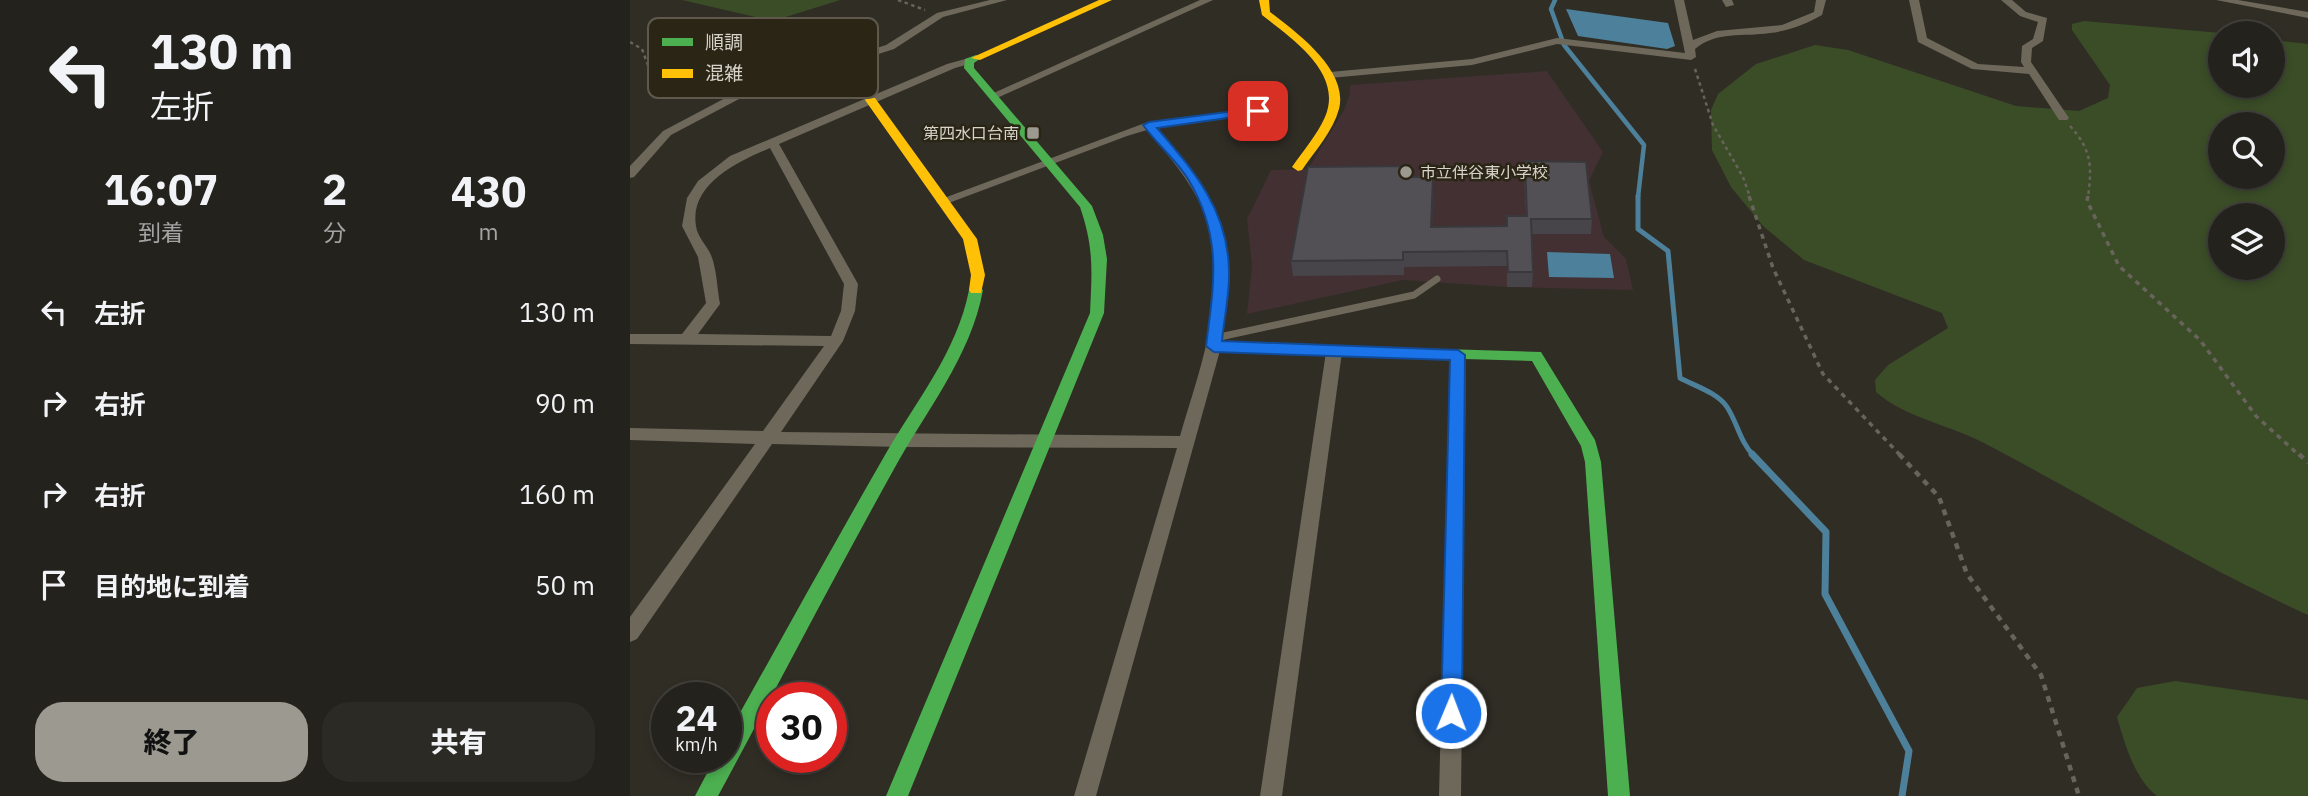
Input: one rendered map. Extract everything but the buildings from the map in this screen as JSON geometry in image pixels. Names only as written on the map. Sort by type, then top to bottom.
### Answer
[{"type":"street","points":[[878,51],[890,47],[940,15],[1002,0]]},
{"type":"street","points":[[878,97],[969,61],[1107,0]]},
{"type":"street","points":[[993,96],[1208,0]]},
{"type":"street","points":[[1264,0],[1265,13],[1330,75],[1335,88],[1334,105],[1298,167]]},
{"type":"street","points":[[1679,0],[1691,57]]},
{"type":"street","points":[[1691,57],[1706,36],[1774,30],[1818,13],[1821,0]]},
{"type":"street","points":[[1914,0],[1922,40],[1976,67],[2031,71]]},
{"type":"street","points":[[2006,0],[2023,14],[2043,20],[2038,41],[2027,46],[2025,52],[2031,71],[2063,118]]},
{"type":"street","points":[[2221,0],[2308,15]]},
{"type":"street","points":[[1330,75],[1472,62],[1562,41],[1691,57]]},
{"type":"street","points":[[897,796],[1097,313],[1103,262],[1098,232],[1086,206],[969,68],[969,61]]},
{"type":"street","points":[[630,174],[667,133],[733,98]]},
{"type":"street","points":[[687,340],[713,304],[705,257],[688,226],[693,198],[713,173],[734,159],[876,98]]},
{"type":"street","points":[[706,796],[901,441],[964,335],[975,303],[978,275],[970,239],[871,100]]},
{"type":"street","points":[[942,201],[1149,125],[1258,111]]},
{"type":"street","points":[[1085,796],[1214,342],[1222,270],[1213,217],[1192,176],[1149,125]]},
{"type":"street","points":[[630,633],[835,341],[848,311],[851,284],[773,143]]},
{"type":"street","points":[[630,339],[835,341]]},
{"type":"street","points":[[1214,342],[1334,352],[1536,356],[1589,445],[1593,462],[1619,796]]},
{"type":"street","points":[[1272,796],[1334,352]]},
{"type":"street","points":[[1450,796],[1458,355]]},
{"type":"street","points":[[633,437],[1186,442]]},
{"type":"lane","points":[[1214,342],[1414,295],[1437,279]]},
{"type":"path","points":[[898,0],[940,15]]},
{"type":"path","points":[[630,42],[642,49],[648,65]]},
{"type":"path","points":[[1691,57],[1713,125],[1743,177],[1773,268],[1823,374],[1939,497],[1967,574],[2041,675],[2079,796]]},
{"type":"path","points":[[2063,118],[2081,138],[2092,166],[2087,201],[2119,266],[2200,340],[2256,416],[2308,463]]},
{"type":"shaded area","name":"市立伴谷東小学校","points":[[1547,71],[1603,152],[1589,181],[1604,237],[1626,259],[1633,290],[1507,287],[1403,280],[1247,314],[1252,266],[1247,219],[1271,170],[1308,169],[1344,110],[1350,94],[1350,85]]},
{"type":"green space","points":[[682,0],[840,0],[783,18],[760,18]]},
{"type":"green space","points":[[2084,21],[2208,32],[2208,98],[2285,98],[2285,41],[2308,44],[2308,615],[2184,553],[1982,442],[1900,408],[1876,392],[1875,380],[1888,365],[1948,328],[1942,313],[1804,260],[1763,226],[1731,187],[1712,150],[1711,110],[1718,94],[1756,64],[1815,45],[1848,50],[2016,106],[2079,111],[2108,98],[2110,85],[2072,30],[2072,24]]},
{"type":"green space","points":[[2175,681],[2308,700],[2308,796],[2157,796],[2136,770],[2117,717],[2137,688]]},
{"type":"water","points":[[1566,9],[1668,23],[1675,46],[1667,49],[1578,36]]},
{"type":"water","points":[[1547,252],[1610,254],[1614,278],[1549,277]]},
{"type":"waterway","points":[[1555,0],[1551,9],[1564,45],[1644,145],[1638,197]]},
{"type":"waterway","points":[[1638,197],[1638,229],[1668,251],[1680,378],[1723,402],[1731,413],[1745,445],[1754,456]]},
{"type":"waterway","points":[[1752,454],[1826,532],[1825,594],[1909,751],[1902,796]]},
{"type":"traffic: fast","points":[[897,796],[1097,313],[1100,259],[1096,235],[1086,206],[969,68],[969,61],[976,58]]},
{"type":"traffic: fast","points":[[706,796],[876,485],[957,349],[966,330],[976,290]]},
{"type":"traffic: fast","points":[[1214,347],[1536,356],[1589,445],[1593,462],[1619,796]]},
{"type":"traffic: slow","points":[[976,58],[1107,0]]},
{"type":"traffic: slow","points":[[1264,0],[1265,13],[1310,51],[1329,75],[1334,88],[1335,100],[1330,118],[1298,167]]},
{"type":"traffic: slow","points":[[871,100],[970,239],[978,275],[976,290]]},
{"type":"place","name":"第四水口台南","points":[[1033,133]]},
{"type":"place","name":"市立伴谷東小学校","points":[[1406,172]]},
{"type":"route","points":[[1258,111],[1149,125],[1192,176],[1213,217],[1222,270],[1214,346],[1458,355],[1451,713]]}]
